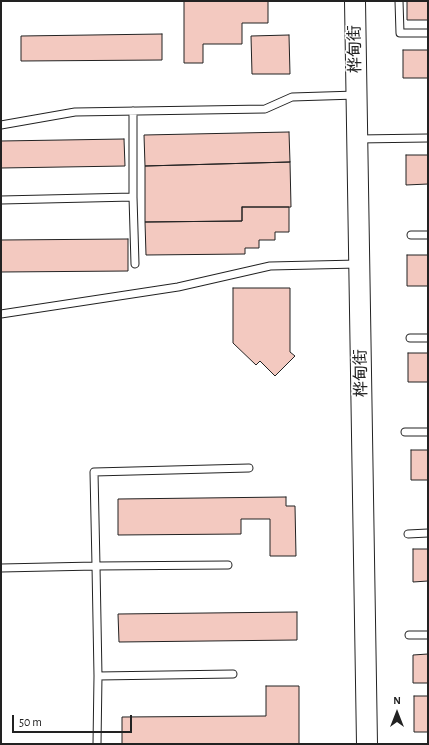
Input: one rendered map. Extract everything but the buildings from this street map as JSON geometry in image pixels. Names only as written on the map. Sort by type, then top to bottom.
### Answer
[{"type":"street","name":"桦甸街","points":[[355,1],[367,744]]},
{"type":"lane","points":[[399,1],[400,33],[428,33]]},
{"type":"lane","points":[[1,125],[75,112],[265,108],[292,97],[356,95]]},
{"type":"lane","points":[[133,111],[135,264]]},
{"type":"lane","points":[[357,139],[428,138]]},
{"type":"lane","points":[[1,200],[133,196]]},
{"type":"lane","points":[[411,235],[428,235]]},
{"type":"lane","points":[[1,314],[178,287],[270,266],[359,264]]},
{"type":"lane","points":[[410,338],[428,338]]},
{"type":"lane","points":[[405,432],[428,432]]},
{"type":"lane","points":[[97,744],[98,676],[94,472],[249,468]]},
{"type":"lane","points":[[408,534],[428,533]]},
{"type":"lane","points":[[1,568],[228,565]]},
{"type":"lane","points":[[409,635],[428,635]]},
{"type":"lane","points":[[98,676],[233,674]]}]
